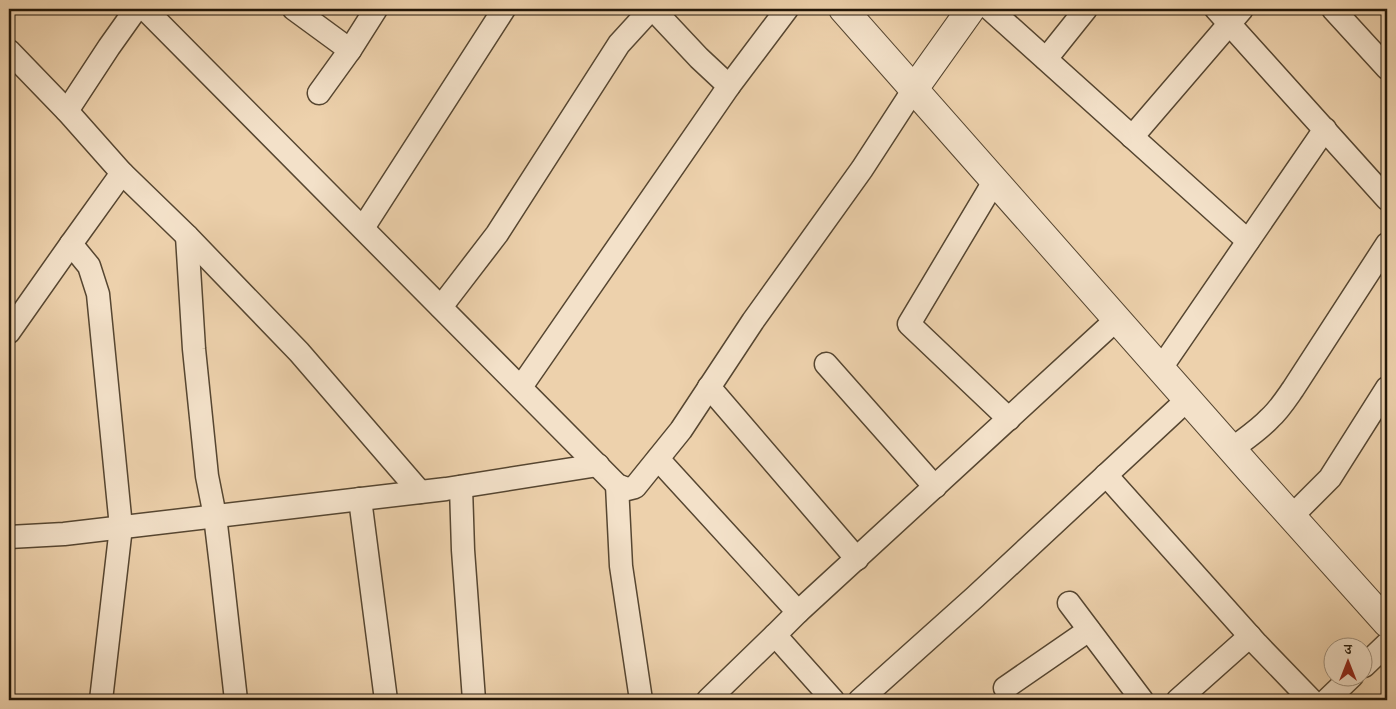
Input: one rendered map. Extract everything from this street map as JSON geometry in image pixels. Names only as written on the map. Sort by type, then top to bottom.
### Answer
[{"type":"street","points":[[67,111],[136,9]]},
{"type":"street","points":[[145,9],[617,485],[627,489],[635,487],[680,430],[753,321],[862,169],[914,89],[971,9]]},
{"type":"street","points":[[294,9],[350,50]]},
{"type":"street","points":[[319,93],[350,50],[376,9]]},
{"type":"street","points":[[363,228],[504,9]]},
{"type":"street","points":[[441,306],[496,234],[619,44],[652,9],[699,58],[730,86]]},
{"type":"street","points":[[522,388],[730,86],[787,9]]},
{"type":"street","points":[[843,9],[1387,623]]},
{"type":"street","points":[[990,9],[1248,241]]},
{"type":"street","points":[[1046,59],[1086,9]]},
{"type":"street","points":[[1333,9],[1387,68]]},
{"type":"street","points":[[1132,137],[1229,14],[1325,129],[1387,199]]},
{"type":"street","points":[[9,51],[67,111],[122,173],[299,352],[420,492]]},
{"type":"street","points":[[1161,368],[1325,129]]},
{"type":"street","points":[[9,332],[122,173]]},
{"type":"street","points":[[995,180],[909,324],[1009,419]]},
{"type":"street","points":[[186,236],[194,349],[207,476],[215,516],[236,700]]},
{"type":"street","points":[[70,244],[89,266],[98,294],[121,527],[102,700]]},
{"type":"street","points":[[1232,449],[1270,419],[1293,389],[1387,244]]},
{"type":"street","points":[[708,700],[798,612],[1117,319]]},
{"type":"street","points":[[826,364],[934,488]]},
{"type":"street","points":[[709,387],[857,559]]},
{"type":"street","points":[[1292,516],[1330,478],[1387,388]]},
{"type":"street","points":[[860,700],[975,597],[1188,399]]},
{"type":"street","points":[[658,459],[798,612]]},
{"type":"street","points":[[9,537],[64,534],[461,487],[598,465]]},
{"type":"street","points":[[1106,474],[1250,636],[1311,700]]},
{"type":"street","points":[[617,485],[621,566],[641,700]]},
{"type":"street","points":[[461,487],[474,700]]},
{"type":"street","points":[[360,499],[386,700]]},
{"type":"street","points":[[1069,603],[1142,700]]},
{"type":"street","points":[[1005,688],[1089,630]]},
{"type":"street","points":[[776,635],[833,700]]},
{"type":"street","points":[[1178,700],[1250,636]]},
{"type":"street","points":[[1374,656],[1387,644]]},
{"type":"street","points":[[1326,700],[1341,686]]}]
